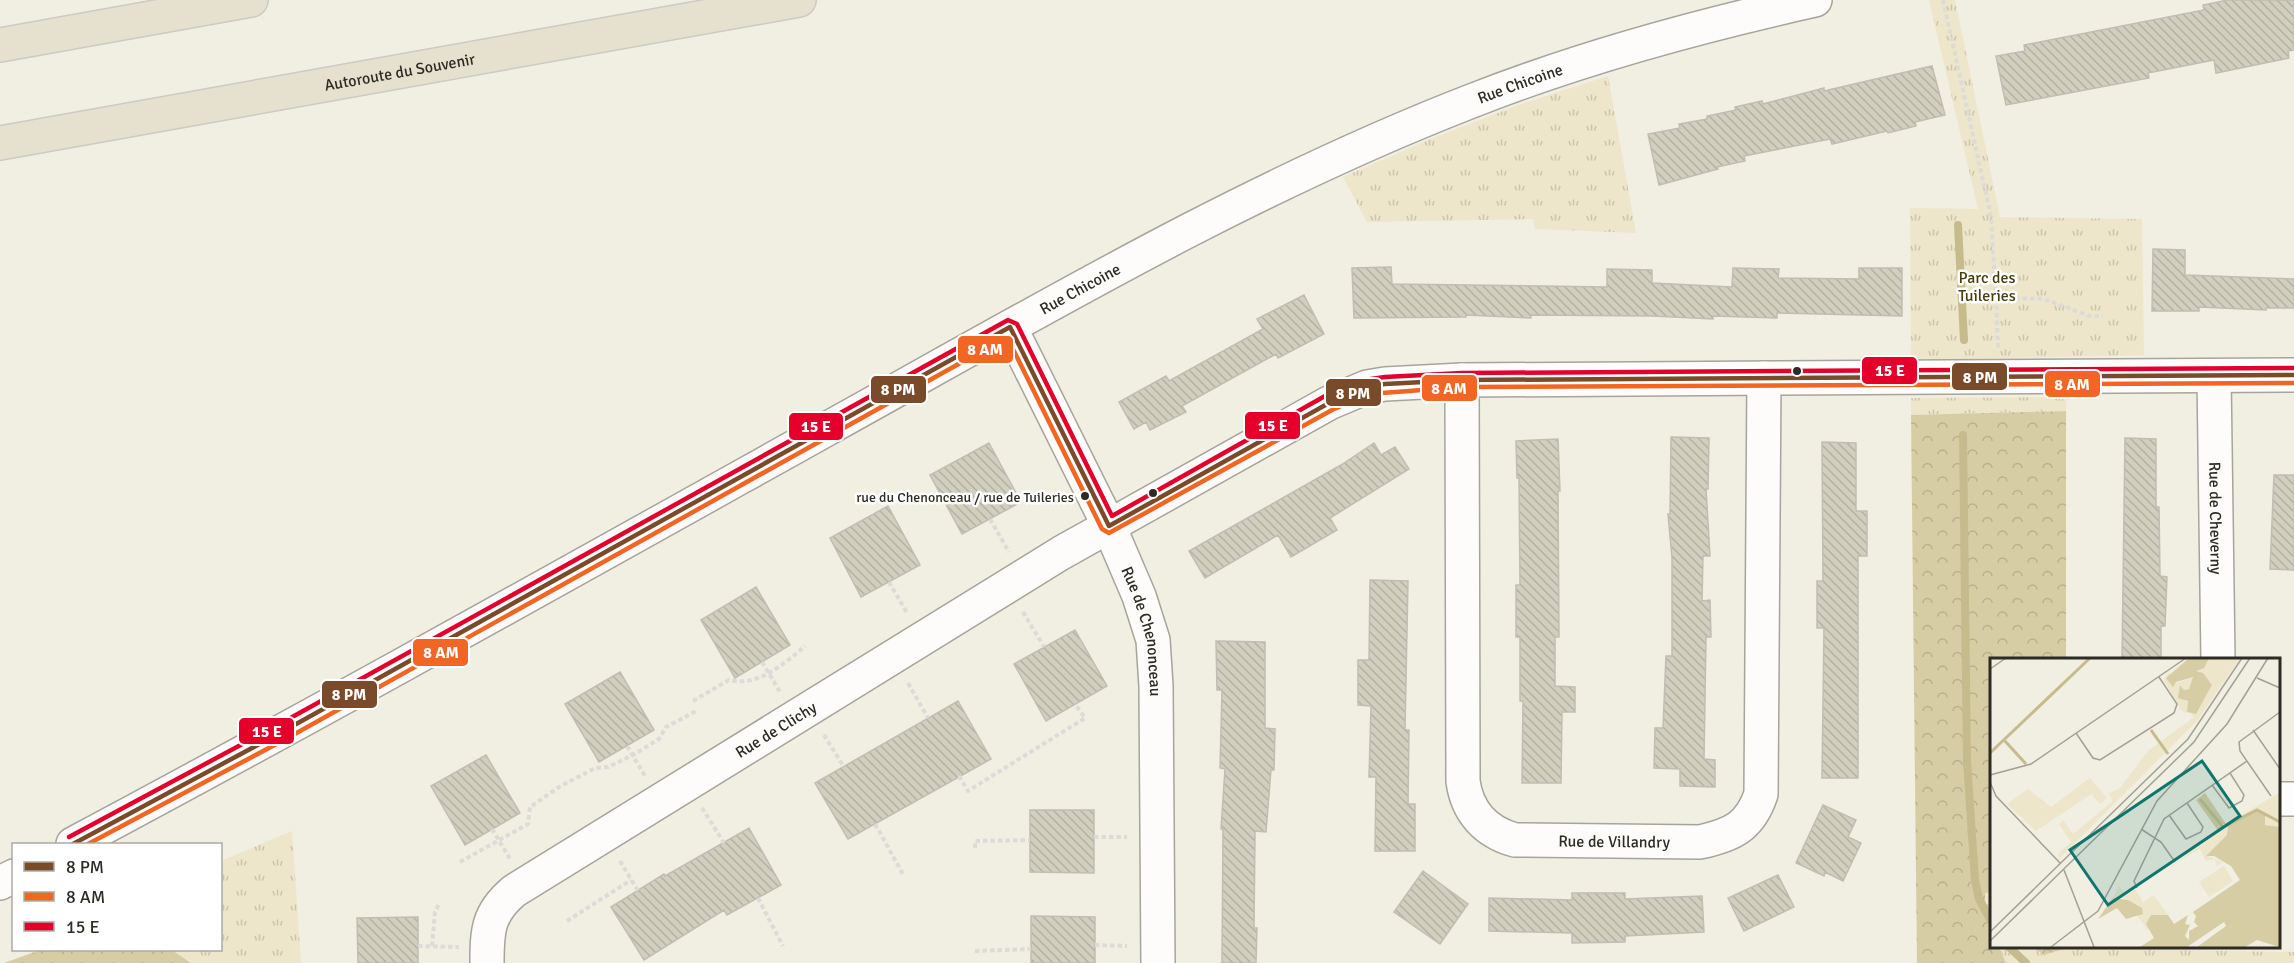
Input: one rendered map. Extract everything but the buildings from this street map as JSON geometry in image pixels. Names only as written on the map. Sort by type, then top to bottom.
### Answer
[{"type":"highway","points":[[0,45],[251,0]]},
{"type":"highway","name":"Autoroute du Souvenir","points":[[0,143],[799,0]]},
{"type":"street","name":"Rue Chicoine","points":[[75,843],[280,733],[1010,327],[1288,181],[1433,116],[1514,85],[1664,37],[1815,0]]},
{"type":"street","name":"Rue de Chenonceau","points":[[1010,327],[1109,526],[1146,617],[1156,662],[1148,954]]},
{"type":"street","name":"Rue de Clichy","points":[[477,955],[489,922],[502,900],[514,891],[972,607],[1109,526],[1329,403],[1351,393],[1385,384],[1462,380],[2294,375]]},
{"type":"street","name":"Rue de Cheverny","points":[[2214,376],[2218,658]]},
{"type":"street","name":"Rue de Villandry","points":[[1462,380],[1463,781],[1465,796],[1470,807],[1490,830],[1515,840],[1700,842],[1720,838],[1735,831],[1748,821],[1756,809],[1761,794],[1764,378]]},
{"type":"path","points":[[1943,0],[1991,218],[1998,377]]},
{"type":"path","points":[[1996,298],[2044,299],[2090,316],[2103,316]]},
{"type":"path","points":[[990,519],[1013,559]]},
{"type":"path","points":[[889,582],[912,622]]},
{"type":"path","points":[[1022,611],[1044,647]]},
{"type":"path","points":[[693,701],[729,680],[742,683],[768,673],[785,663],[805,646]]},
{"type":"path","points":[[762,662],[784,701]]},
{"type":"path","points":[[907,682],[928,718]]},
{"type":"path","points":[[959,776],[968,791],[1028,755],[1085,718],[1076,704]]},
{"type":"path","points":[[460,862],[528,824],[530,807],[559,787],[595,768],[608,767],[633,755],[659,739],[666,728],[698,710]]},
{"type":"path","points":[[823,733],[844,767]]},
{"type":"path","points":[[627,746],[650,784]]},
{"type":"path","points":[[697,799],[724,843]]},
{"type":"path","points":[[875,824],[904,876]]},
{"type":"path","points":[[492,829],[515,867]]},
{"type":"path","points":[[1094,837],[1137,837]]},
{"type":"path","points":[[975,848],[975,841],[1030,840]]},
{"type":"path","points":[[614,851],[638,891]]},
{"type":"path","points":[[567,921],[631,880]]},
{"type":"path","points":[[758,898],[783,946]]},
{"type":"path","points":[[432,946],[435,912],[439,904]]},
{"type":"path","points":[[1095,945],[1148,954]]},
{"type":"path","points":[[418,946],[432,946],[477,955]]},
{"type":"path","points":[[975,951],[1031,949]]},
{"type":"green space","name":"Parc des Tuileries","points":[[1929,0],[1955,0],[2000,217],[2142,219],[2144,355],[1911,360],[1910,208],[1978,209]]},
{"type":"green space","points":[[1608,76],[1636,233],[1535,229],[1533,219],[1367,222],[1343,177],[1433,138],[1521,104]]},
{"type":"green space","points":[[2066,397],[2066,411],[1911,415],[1911,398]]},
{"type":"green space","points":[[2066,411],[2066,658],[1990,658],[1990,892],[1985,893],[1985,917],[1990,928],[1990,948],[1999,948],[2006,963],[1917,963],[1911,415]]},
{"type":"green space","points":[[292,831],[301,963],[191,963],[173,951],[222,951],[222,861]]},
{"type":"green space","points":[[1985,892],[1990,892],[1990,928],[1985,917]]},
{"type":"green space","points":[[1999,948],[2034,948],[2044,955],[2067,948],[2294,952],[2294,963],[2006,963]]},
{"type":"green space","points":[[2034,948],[2067,948],[2044,955]]},
{"type":"green space","points":[[37,951],[173,951],[191,963],[4,963]]},
{"type":"waterway","points":[[1958,225],[1964,340]]},
{"type":"waterway","points":[[1963,435],[1967,761],[1975,880],[1979,899],[1990,919]]},
{"type":"waterway","points":[[2010,948],[2026,963]]},
{"type":"transit line","points":[[69,837],[276,726],[1008,320],[1017,324],[1112,516],[1325,396],[1364,380],[1385,377],[1462,373],[2294,368]]},
{"type":"transit line","points":[[75,843],[280,733],[1010,327],[1109,526],[1329,403],[1367,387],[1385,384],[1462,380],[2294,375]]},
{"type":"transit line","points":[[90,843],[284,740],[1007,337],[1102,529],[1109,533],[1332,410],[1369,394],[1462,387],[2294,383]]},
{"type":"place","name":"rue du Chenonceau / rue de Tuileries","points":[[1085,496]]}]
